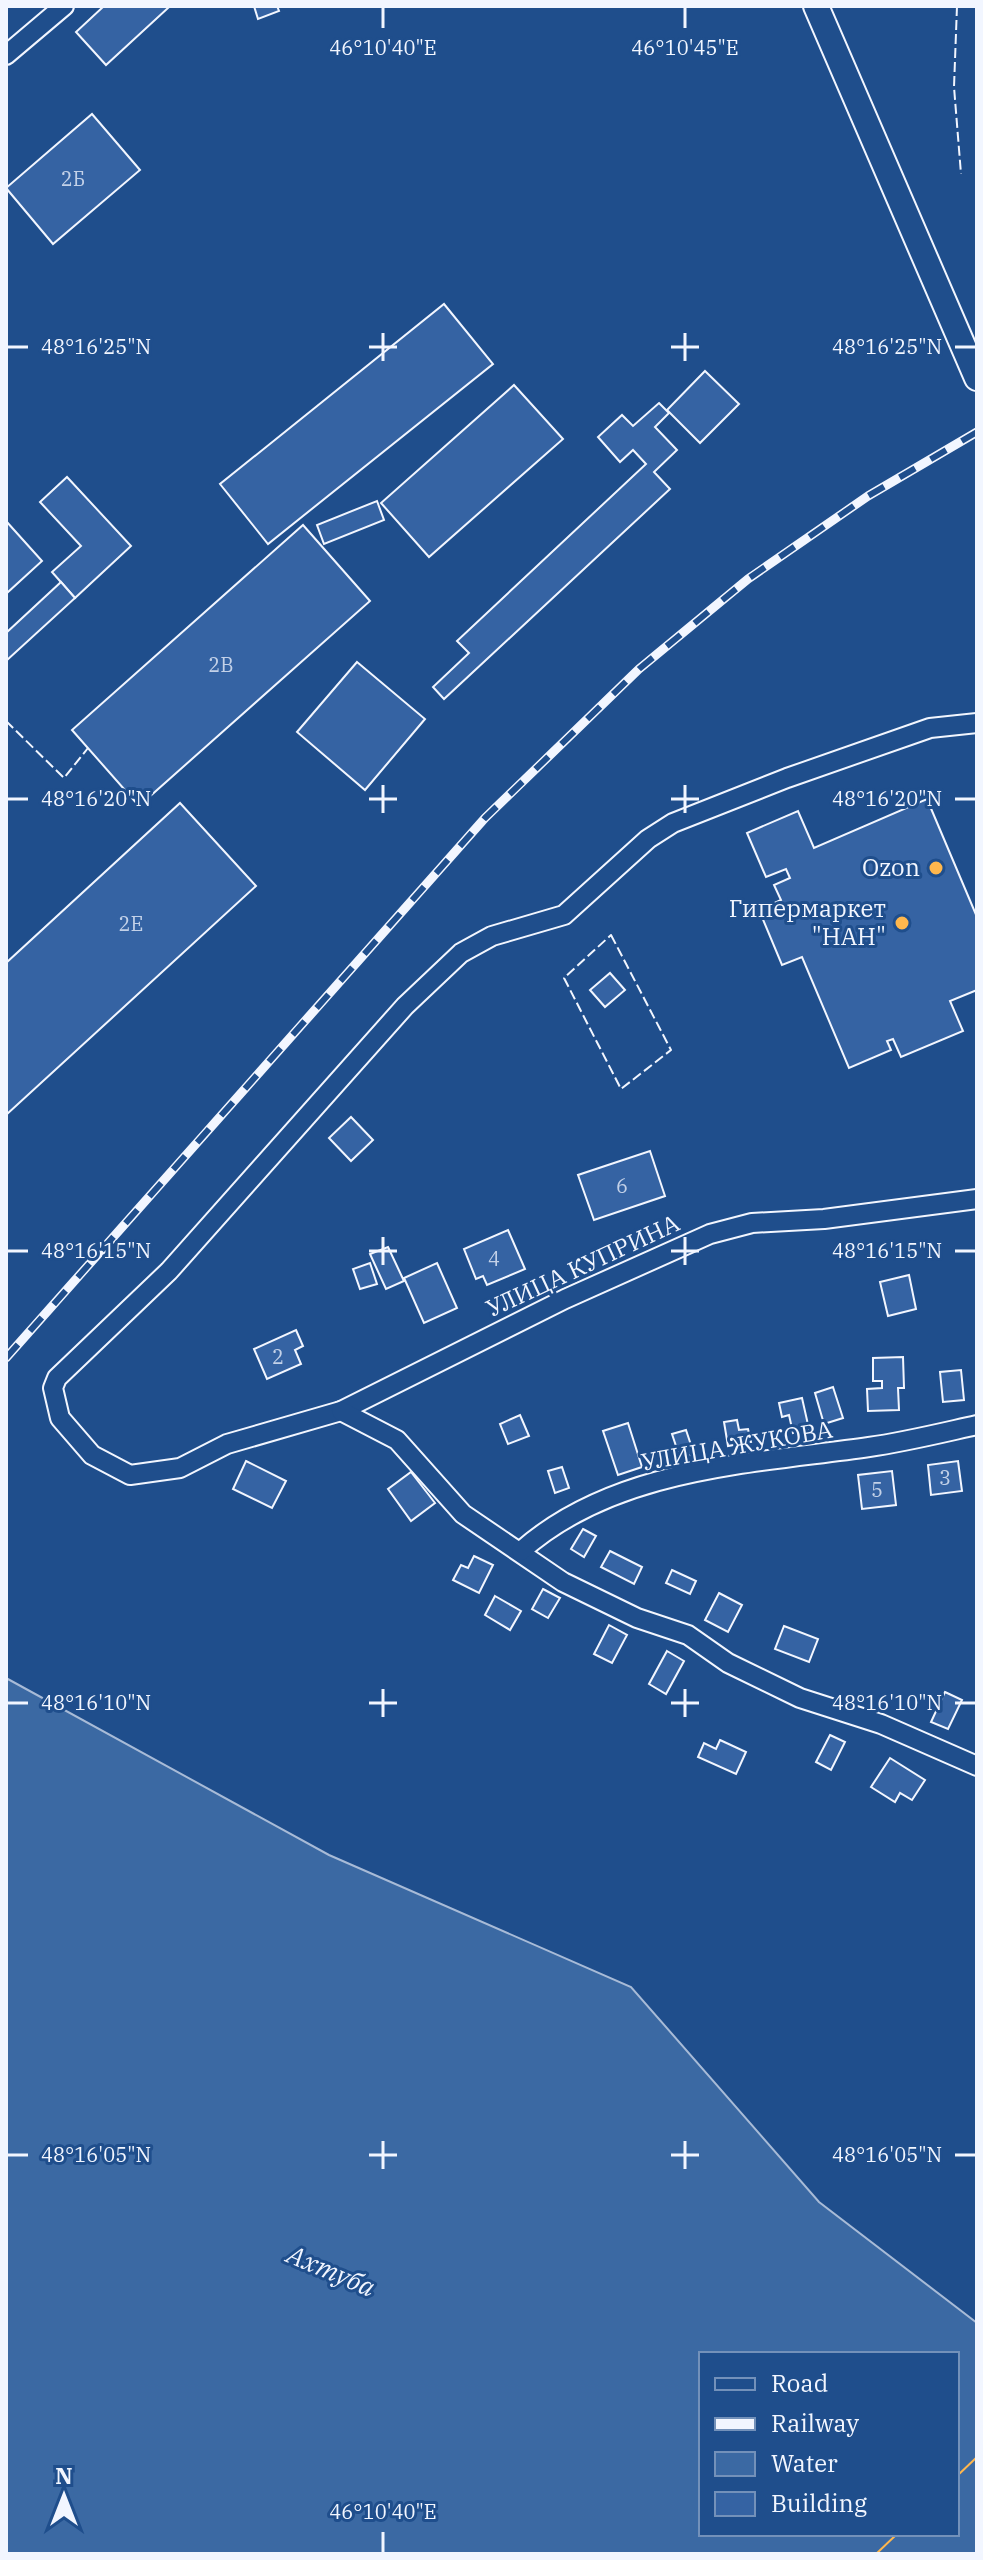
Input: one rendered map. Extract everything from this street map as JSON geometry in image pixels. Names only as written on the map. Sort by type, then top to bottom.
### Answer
[{"type":"main road","points":[[816,6],[974,372]]},
{"type":"street","points":[[6,55],[64,6]]},
{"type":"street","name":"УЛИЦА КУПРИНА","points":[[977,723],[930,728],[787,778],[673,823],[648,839],[564,915],[492,936],[461,953],[437,971],[220,1215],[88,1352],[57,1378],[53,1388],[60,1418],[92,1455],[130,1475],[180,1468],[227,1444],[341,1411],[590,1287],[710,1234],[752,1223],[824,1219],[977,1199]]},
{"type":"street","points":[[341,1411],[397,1440],[463,1514],[563,1582],[637,1618],[688,1635],[728,1663],[772,1685],[842,1713],[922,1739],[977,1766]]},
{"type":"street","name":"УЛИЦА ЖУКОВА","points":[[521,1551],[548,1527],[609,1495],[703,1472],[873,1447],[977,1425]]},
{"type":"water","name":"Ахтуба","points":[[6,1678],[329,1855],[631,1987],[819,2202],[977,2323],[977,2554],[6,2554]]},
{"type":"building","points":[[104,6],[168,8],[106,65],[76,32]]},
{"type":"building","points":[[254,6],[277,6],[279,11],[258,19]]},
{"type":"building","points":[[92,114],[140,170],[53,244],[6,188]]},
{"type":"building","points":[[444,304],[493,364],[268,544],[220,484]]},
{"type":"building","points":[[705,371],[739,404],[700,443],[667,410]]},
{"type":"building","points":[[514,385],[563,439],[429,557],[381,503]]},
{"type":"building","points":[[659,403],[669,413],[655,427],[677,450],[654,472],[670,489],[444,699],[433,687],[469,653],[457,641],[646,464],[633,450],[620,462],[598,437],[622,415],[633,426]]},
{"type":"building","points":[[67,477],[131,546],[75,598],[52,572],[81,546],[40,502]]},
{"type":"building","points":[[377,501],[384,520],[324,544],[317,525]]},
{"type":"building","points":[[6,521],[42,561],[8,592],[6,590]]},
{"type":"building","points":[[303,525],[370,601],[139,806],[72,730]]},
{"type":"building","points":[[61,582],[75,598],[6,661],[6,633]]},
{"type":"building","points":[[357,662],[425,719],[365,790],[297,732]]},
{"type":"building","points":[[927,799],[977,917],[977,990],[950,1001],[963,1031],[901,1057],[893,1039],[887,1041],[891,1050],[849,1068],[802,957],[782,965],[759,910],[781,900],[774,885],[790,878],[786,869],[766,877],[747,833],[798,811],[814,848]]},
{"type":"building","points":[[180,803],[256,886],[6,1115],[6,963]]},
{"type":"building","points":[[610,973],[625,990],[605,1007],[590,990]]},
{"type":"building","points":[[351,1117],[373,1140],[351,1161],[329,1138]]},
{"type":"building","points":[[650,1151],[665,1196],[594,1220],[578,1175]]},
{"type":"building","points":[[508,1230],[525,1269],[487,1285],[483,1276],[476,1279],[464,1249]]},
{"type":"building","points":[[388,1247],[404,1281],[386,1289],[370,1254]]},
{"type":"building","points":[[370,1263],[377,1284],[360,1289],[353,1269]]},
{"type":"building","points":[[437,1263],[457,1308],[424,1323],[404,1278]]},
{"type":"building","points":[[909,1275],[916,1309],[888,1316],[880,1282]]},
{"type":"building","points":[[296,1330],[303,1346],[295,1350],[301,1364],[267,1379],[254,1349]]},
{"type":"building","points":[[903,1357],[904,1388],[898,1388],[899,1410],[868,1411],[867,1389],[882,1388],[882,1381],[873,1381],[873,1358]]},
{"type":"building","points":[[961,1370],[964,1400],[943,1402],[940,1372]]},
{"type":"building","points":[[833,1387],[843,1418],[824,1424],[815,1393]]},
{"type":"building","points":[[802,1398],[809,1429],[793,1433],[789,1415],[782,1417],[779,1403]]},
{"type":"building","points":[[520,1415],[529,1436],[508,1444],[500,1424]]},
{"type":"building","points":[[737,1420],[739,1430],[748,1429],[751,1442],[728,1446],[724,1422]]},
{"type":"building","points":[[628,1423],[642,1467],[618,1475],[603,1431]]},
{"type":"building","points":[[686,1430],[694,1454],[680,1458],[672,1434]]},
{"type":"building","points":[[246,1461],[286,1481],[272,1508],[233,1489]]},
{"type":"building","points":[[958,1461],[962,1491],[931,1495],[928,1465]]},
{"type":"building","points":[[562,1467],[569,1488],[555,1493],[548,1471]]},
{"type":"building","points":[[892,1471],[896,1505],[862,1509],[858,1475]]},
{"type":"building","points":[[411,1472],[435,1503],[411,1521],[388,1489]]},
{"type":"building","points":[[583,1529],[596,1536],[584,1557],[571,1549]]},
{"type":"building","points":[[610,1551],[642,1567],[634,1584],[601,1567]]},
{"type":"building","points":[[474,1556],[493,1565],[479,1593],[453,1580],[461,1565],[468,1568]]},
{"type":"building","points":[[672,1570],[696,1581],[690,1594],[666,1583]]},
{"type":"building","points":[[543,1589],[560,1598],[548,1618],[532,1609]]},
{"type":"building","points":[[719,1593],[742,1605],[728,1632],[705,1620]]},
{"type":"building","points":[[495,1596],[521,1611],[510,1630],[485,1615]]},
{"type":"building","points":[[609,1625],[627,1635],[612,1663],[594,1654]]},
{"type":"building","points":[[784,1626],[818,1639],[809,1662],[775,1649]]},
{"type":"building","points":[[667,1651],[684,1661],[666,1694],[649,1684]]},
{"type":"building","points":[[945,1692],[962,1700],[948,1729],[931,1722]]},
{"type":"building","points":[[830,1735],[845,1742],[831,1770],[816,1762]]},
{"type":"building","points":[[720,1740],[746,1752],[736,1774],[698,1757],[704,1743],[716,1749]]},
{"type":"building","points":[[890,1758],[925,1780],[912,1800],[900,1793],[895,1802],[871,1787]]},
{"type":"railway","points":[[6,1358],[485,818],[639,669],[748,579],[868,496],[977,432]]},
{"type":"fence","points":[[957,6],[954,87],[961,174]]},
{"type":"fence","points":[[6,721],[64,778],[88,748]]},
{"type":"fence","points":[[611,935],[671,1050],[621,1089],[564,978],[611,935]]},
{"type":"power","points":[[959,2474],[977,2457]]},
{"type":"power","points":[[876,2554],[895,2536]]},
{"type":"place","name":"Ozon","points":[[936,868]]},
{"type":"place","name":"Гипермаркет \"НАН\"","points":[[902,923]]}]
